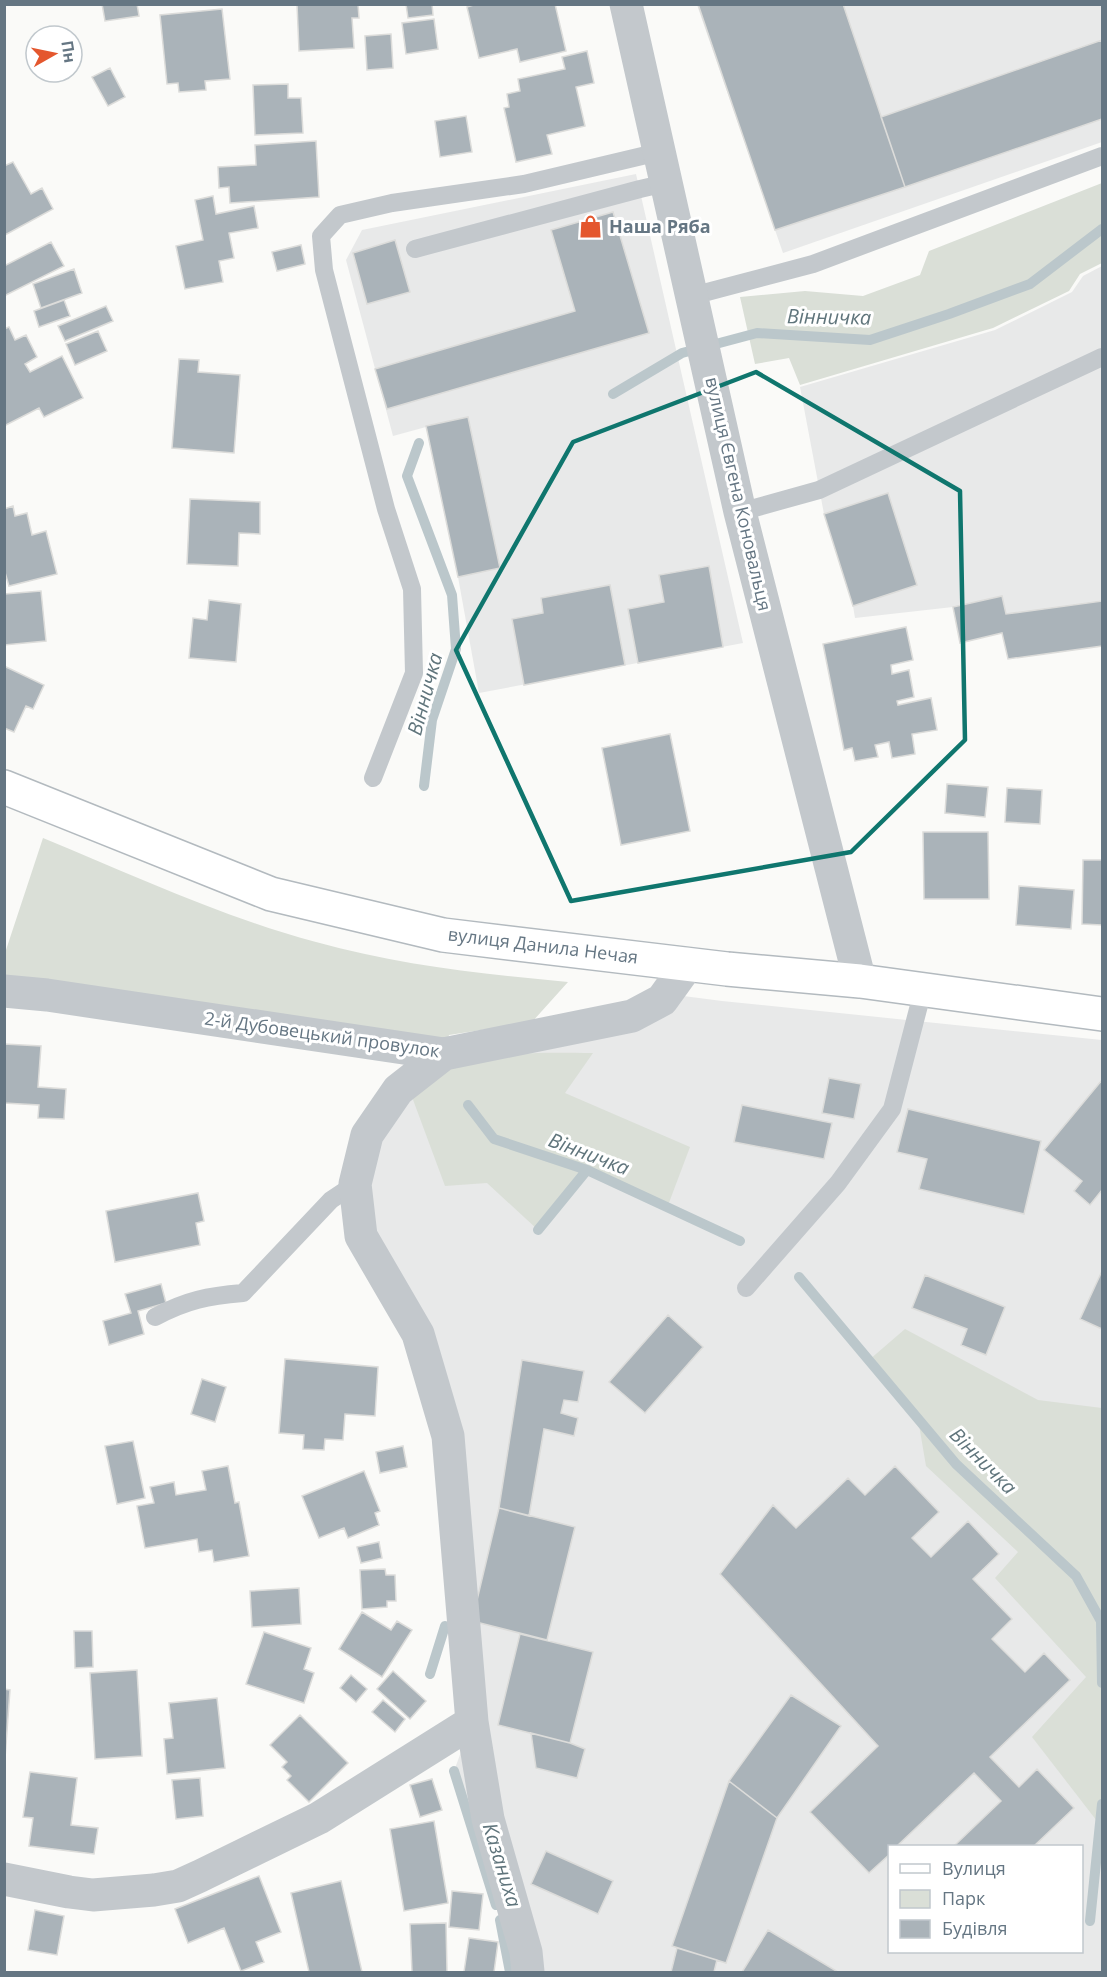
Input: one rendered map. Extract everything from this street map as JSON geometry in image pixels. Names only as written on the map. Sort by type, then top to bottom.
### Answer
[{"type":"main road","name":"вулиця Данила Нечая","points":[[4,787],[271,894],[443,935],[688,964],[860,981],[1102,1014]]},
{"type":"street","name":"вулиця Євгена Коновальця","points":[[626,4],[740,512],[860,981]]},
{"type":"street","name":"2-й Дубовецький провулок","points":[[4,991],[48,995],[444,1054],[632,1017],[662,1000],[688,964]]},
{"type":"street","points":[[444,1054],[398,1090],[368,1136],[355,1184],[361,1236],[418,1334],[448,1436],[472,1722],[488,1819],[526,1952],[528,1972]]},
{"type":"street","points":[[4,1879],[69,1893],[93,1895],[178,1886],[319,1818],[472,1722]]},
{"type":"lane","points":[[692,296],[813,264],[1102,156]]},
{"type":"lane","points":[[415,249],[640,189],[663,168]]},
{"type":"lane","points":[[373,778],[414,673],[412,589],[386,509],[335,315],[324,270],[321,236],[340,215],[392,203],[524,184],[663,168]]},
{"type":"lane","points":[[740,512],[819,490],[1102,357]]},
{"type":"lane","points":[[746,1288],[838,1183],[892,1109],[923,990]]},
{"type":"lane","points":[[155,1317],[178,1305],[210,1296],[243,1293],[331,1200],[355,1184]]},
{"type":"highlighted area","points":[[756,372],[960,491],[965,740],[851,852],[571,901],[456,650],[573,442]]},
{"type":"shaded area","points":[[697,5],[1102,5],[1102,142],[783,253]]},
{"type":"shaded area","points":[[636,174],[743,643],[479,693],[458,577],[426,427],[393,436],[346,260],[362,230]]},
{"type":"shaded area","points":[[1102,266],[1102,646],[1008,659],[1002,633],[960,643],[953,607],[855,618],[824,514],[800,387],[995,330],[1072,292],[1083,276]]},
{"type":"shaded area","points":[[668,994],[1102,1040],[1102,1972],[510,1972],[502,1925],[454,1771],[472,1722],[448,1436],[361,1236],[367,1135],[444,1054]]},
{"type":"green space","points":[[1102,183],[1102,263],[1080,274],[1069,291],[993,328],[800,385],[789,358],[755,364],[740,297],[805,291],[863,296],[920,275],[929,251]]},
{"type":"green space","points":[[43,838],[212,908],[316,942],[409,963],[568,982],[532,1022],[449,1035],[444,1054],[5,991],[5,953]]},
{"type":"green space","points":[[593,1053],[565,1093],[690,1147],[667,1208],[587,1170],[538,1230],[487,1183],[445,1186],[412,1097],[437,1076],[473,1061],[513,1054]]},
{"type":"green space","points":[[905,1329],[1038,1400],[1102,1408],[1102,1820],[1100,1825],[1032,1737],[1086,1677],[995,1578],[1018,1552],[926,1466],[918,1419],[869,1360]]},
{"type":"building","points":[[102,4],[137,4],[139,16],[105,21]]},
{"type":"building","points":[[297,4],[358,4],[359,18],[352,18],[354,48],[299,51]]},
{"type":"building","points":[[406,4],[432,4],[433,15],[408,18]]},
{"type":"building","points":[[477,4],[555,4],[566,51],[520,62],[517,49],[479,58],[467,7]]},
{"type":"building","points":[[698,4],[843,4],[905,187],[775,230]]},
{"type":"building","points":[[222,9],[230,79],[205,81],[206,90],[179,92],[178,83],[167,84],[160,15]]},
{"type":"building","points":[[434,19],[438,49],[406,54],[402,23]]},
{"type":"building","points":[[391,34],[393,68],[367,70],[365,36]]},
{"type":"building","points":[[1102,40],[1102,119],[905,187],[881,117]]},
{"type":"building","points":[[587,51],[594,83],[576,87],[585,126],[547,135],[552,154],[516,162],[504,108],[509,107],[507,94],[520,91],[518,79],[565,69],[562,57]]},
{"type":"building","points":[[110,68],[125,97],[108,106],[92,77]]},
{"type":"building","points":[[288,84],[288,98],[301,98],[303,133],[255,135],[253,85]]},
{"type":"building","points":[[466,116],[472,152],[440,157],[435,121]]},
{"type":"building","points":[[316,141],[319,197],[230,203],[229,187],[219,188],[218,167],[256,165],[255,145]]},
{"type":"building","points":[[13,162],[31,194],[42,188],[53,209],[5,235],[4,166]]},
{"type":"building","points":[[213,196],[216,214],[254,206],[258,228],[229,233],[234,258],[219,261],[223,282],[185,289],[176,246],[203,240],[195,200]]},
{"type":"building","points":[[613,212],[649,333],[387,409],[375,369],[575,311],[551,230]]},
{"type":"building","points":[[395,240],[410,292],[367,304],[353,253]]},
{"type":"building","points":[[51,242],[64,266],[4,296],[4,266]]},
{"type":"building","points":[[301,245],[305,264],[277,271],[272,252]]},
{"type":"building","points":[[74,269],[82,293],[41,308],[33,284]]},
{"type":"building","points":[[64,300],[70,316],[39,327],[34,311]]},
{"type":"building","points":[[106,306],[113,321],[65,341],[58,326]]},
{"type":"building","points":[[9,327],[15,340],[26,335],[37,357],[25,364],[30,372],[62,356],[83,398],[44,417],[39,408],[4,426],[4,329]]},
{"type":"building","points":[[98,331],[107,351],[75,365],[66,344]]},
{"type":"building","points":[[179,359],[199,360],[198,372],[240,375],[234,453],[172,448]]},
{"type":"building","points":[[468,417],[500,568],[458,577],[426,426]]},
{"type":"building","points":[[888,493],[917,585],[853,606],[824,514]]},
{"type":"building","points":[[190,499],[260,502],[260,534],[239,533],[238,566],[187,564]]},
{"type":"building","points":[[13,506],[15,516],[27,513],[32,535],[46,531],[57,574],[9,586],[4,569],[4,509]]},
{"type":"building","points":[[709,566],[723,647],[638,663],[628,609],[664,602],[659,575]]},
{"type":"building","points":[[610,585],[625,665],[524,685],[512,619],[543,613],[541,598]]},
{"type":"building","points":[[41,591],[46,641],[4,645],[4,594]]},
{"type":"building","points":[[1002,596],[1006,614],[1102,601],[1102,646],[1008,659],[1002,633],[960,643],[953,607]]},
{"type":"building","points":[[209,600],[241,604],[236,662],[189,658],[193,618],[207,620]]},
{"type":"building","points":[[906,627],[913,660],[891,665],[892,674],[909,670],[914,697],[897,701],[898,705],[931,698],[937,730],[912,734],[915,754],[892,758],[889,742],[875,745],[878,757],[855,761],[852,748],[844,750],[823,644]]},
{"type":"building","points":[[4,666],[44,685],[33,709],[26,706],[14,732],[4,728]]},
{"type":"building","points":[[670,734],[690,831],[621,845],[602,748]]},
{"type":"building","points":[[947,784],[988,787],[985,817],[945,813]]},
{"type":"building","points":[[1007,788],[1042,790],[1040,824],[1005,822]]},
{"type":"building","points":[[923,832],[988,832],[989,899],[924,899]]},
{"type":"building","points":[[1083,860],[1102,860],[1102,925],[1082,924]]},
{"type":"building","points":[[1019,886],[1074,890],[1071,929],[1016,925]]},
{"type":"building","points":[[4,1044],[41,1046],[38,1087],[66,1089],[64,1119],[38,1118],[39,1105],[4,1103]]},
{"type":"building","points":[[829,1078],[861,1084],[854,1119],[822,1113]]},
{"type":"building","points":[[1102,1080],[1102,1190],[1090,1205],[1074,1191],[1082,1181],[1044,1150]]},
{"type":"building","points":[[742,1105],[832,1123],[824,1159],[734,1142]]},
{"type":"building","points":[[908,1109],[1041,1141],[1024,1214],[919,1189],[927,1159],[897,1152]]},
{"type":"building","points":[[198,1193],[204,1221],[196,1223],[200,1245],[115,1262],[106,1211]]},
{"type":"building","points":[[1102,1271],[1102,1329],[1080,1319]]},
{"type":"building","points":[[925,1275],[1005,1307],[986,1355],[961,1345],[967,1329],[912,1308]]},
{"type":"building","points":[[161,1284],[166,1303],[138,1311],[144,1334],[109,1345],[103,1321],[131,1313],[125,1294]]},
{"type":"building","points":[[668,1315],[703,1347],[645,1413],[609,1382]]},
{"type":"building","points":[[285,1359],[378,1367],[375,1416],[345,1414],[343,1440],[325,1439],[324,1450],[303,1449],[304,1435],[279,1433]]},
{"type":"building","points":[[522,1360],[584,1371],[578,1402],[564,1400],[561,1413],[578,1418],[574,1436],[544,1429],[529,1516],[499,1508]]},
{"type":"building","points":[[202,1379],[226,1387],[215,1422],[191,1414]]},
{"type":"building","points":[[133,1441],[145,1498],[117,1504],[105,1446]]},
{"type":"building","points":[[403,1446],[407,1467],[380,1473],[376,1452]]},
{"type":"building","points":[[228,1466],[235,1503],[239,1502],[249,1556],[214,1562],[212,1550],[199,1552],[197,1539],[145,1548],[137,1506],[154,1503],[150,1487],[174,1482],[176,1495],[206,1490],[202,1471]]},
{"type":"building","points":[[895,1466],[939,1512],[912,1538],[931,1557],[968,1521],[999,1554],[973,1579],[1012,1619],[992,1639],[1025,1672],[1044,1653],[1070,1680],[990,1757],[1019,1787],[1037,1769],[1074,1808],[1035,1845],[955,1845],[1001,1801],[974,1773],[898,1845],[888,1845],[888,1856],[869,1873],[810,1812],[878,1746],[720,1574],[773,1505],[796,1528],[848,1478],[865,1495]]},
{"type":"building","points":[[364,1471],[380,1511],[375,1513],[379,1525],[348,1538],[344,1528],[319,1538],[302,1496]]},
{"type":"building","points":[[499,1508],[575,1527],[547,1640],[472,1621]]},
{"type":"building","points":[[379,1542],[382,1558],[361,1563],[357,1547]]},
{"type":"building","points":[[385,1569],[386,1575],[395,1575],[396,1601],[387,1601],[387,1607],[362,1609],[360,1570]]},
{"type":"building","points":[[299,1588],[301,1624],[252,1627],[250,1591]]},
{"type":"building","points":[[362,1612],[391,1630],[397,1621],[412,1630],[382,1677],[339,1649]]},
{"type":"building","points":[[74,1631],[92,1631],[93,1667],[75,1668]]},
{"type":"building","points":[[264,1632],[311,1648],[304,1669],[314,1673],[304,1703],[246,1684]]},
{"type":"building","points":[[520,1634],[593,1652],[570,1743],[498,1725]]},
{"type":"building","points":[[137,1670],[142,1756],[95,1759],[90,1673]]},
{"type":"building","points":[[393,1671],[426,1701],[410,1719],[377,1689]]},
{"type":"building","points":[[351,1675],[367,1689],[356,1702],[340,1688]]},
{"type":"building","points":[[4,1689],[10,1690],[4,1772]]},
{"type":"building","points":[[791,1695],[841,1726],[777,1818],[729,1781]]},
{"type":"building","points":[[217,1698],[225,1768],[167,1774],[164,1739],[173,1738],[169,1703]]},
{"type":"building","points":[[383,1700],[405,1719],[395,1732],[372,1712]]},
{"type":"building","points":[[300,1715],[348,1763],[309,1802],[287,1780],[291,1776],[282,1767],[287,1762],[270,1745]]},
{"type":"building","points":[[531,1733],[585,1749],[577,1778],[536,1768]]},
{"type":"building","points":[[30,1772],[77,1778],[71,1825],[98,1828],[94,1854],[29,1846],[33,1818],[23,1817]]},
{"type":"building","points":[[200,1778],[203,1816],[176,1819],[172,1780]]},
{"type":"building","points":[[432,1779],[442,1810],[420,1817],[410,1785]]},
{"type":"building","points":[[729,1781],[777,1818],[726,1963],[672,1946]]},
{"type":"building","points":[[434,1821],[448,1903],[404,1911],[390,1829]]},
{"type":"building","points":[[546,1851],[613,1881],[598,1914],[531,1884]]},
{"type":"building","points":[[259,1876],[281,1932],[256,1942],[264,1962],[241,1971],[224,1928],[188,1943],[175,1909]]},
{"type":"building","points":[[341,1881],[362,1972],[309,1972],[291,1893]]},
{"type":"building","points":[[452,1891],[483,1894],[479,1930],[449,1927]]},
{"type":"building","points":[[35,1910],[64,1916],[57,1955],[28,1950]]},
{"type":"building","points":[[446,1923],[447,1972],[412,1972],[410,1924]]},
{"type":"building","points":[[768,1930],[838,1972],[742,1972]]},
{"type":"building","points":[[469,1938],[498,1942],[494,1972],[464,1972]]},
{"type":"building","points":[[677,1948],[717,1960],[714,1972],[671,1972]]},
{"type":"waterway","name":"Вінничка","points":[[613,394],[682,353],[757,333],[870,340],[949,314],[1030,284],[1102,229]]},
{"type":"waterway","name":"Вінничка","points":[[419,443],[407,476],[452,595],[456,649],[432,720],[424,786]]},
{"type":"waterway","name":"Вінничка","points":[[468,1105],[494,1139],[587,1170],[740,1241]]},
{"type":"waterway","points":[[538,1230],[587,1170]]},
{"type":"waterway","name":"Вінничка","points":[[799,1277],[956,1464],[1076,1576],[1101,1621],[1102,1683]]},
{"type":"waterway","points":[[430,1674],[445,1626]]},
{"type":"waterway","name":"Казаниха","points":[[454,1771],[496,1905]]},
{"type":"waterway","name":"Вінничка","points":[[1090,1921],[1102,1804]]},
{"type":"waterway","name":"Казаниха","points":[[500,1920],[510,1972]]},
{"type":"place","name":"Наша Ряба","points":[[591,227]]}]
